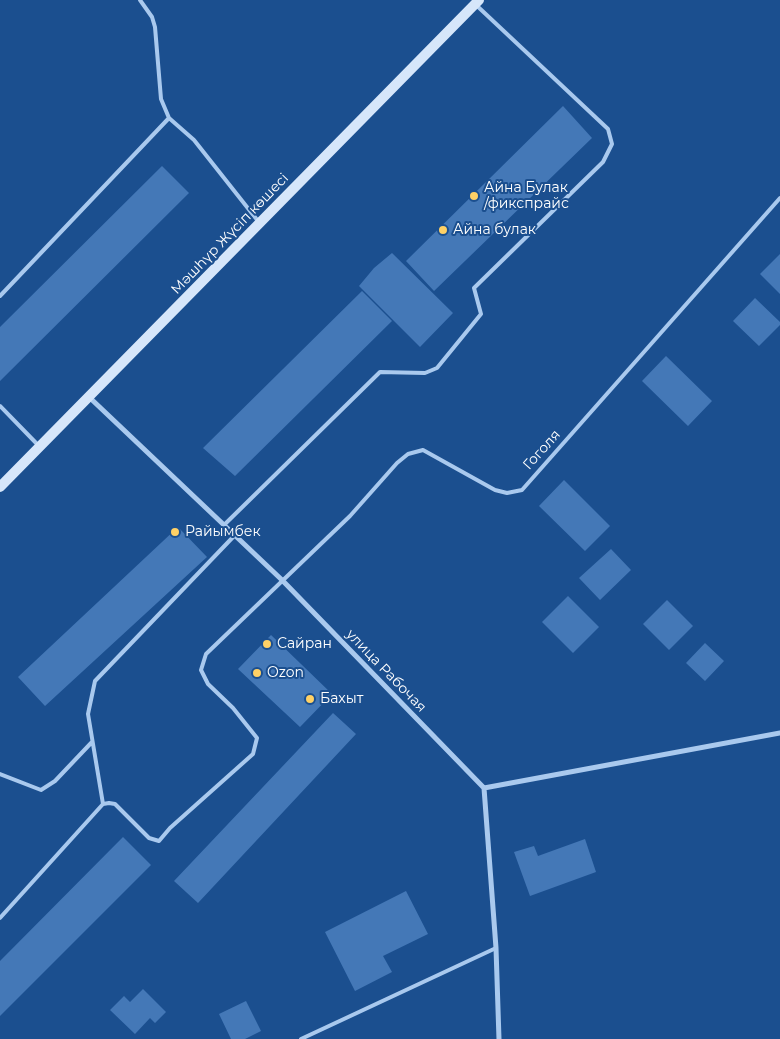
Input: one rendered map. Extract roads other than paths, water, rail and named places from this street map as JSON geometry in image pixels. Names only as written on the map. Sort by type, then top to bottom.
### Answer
[{"type":"main road","name":"Мәшһүр Жүсіп көшесі","points":[[0,487],[477,2]]},
{"type":"street","name":"улица Рабочая","points":[[89,397],[282,580],[484,788]]},
{"type":"street","points":[[499,1039],[496,948],[484,788],[780,733]]},
{"type":"lane","points":[[136,0],[144,6]]},
{"type":"lane","points":[[140,0],[152,17],[155,27],[161,100],[169,118],[194,140],[260,223]]},
{"type":"lane","points":[[224,525],[380,372],[425,374],[437,368],[482,314],[474,288],[603,162],[612,144],[608,129],[477,2]]},
{"type":"lane","points":[[0,296],[169,118]]},
{"type":"lane","name":"Гоголя","points":[[103,804],[115,804],[149,838],[159,841],[170,828],[253,754],[257,738],[233,708],[208,684],[201,670],[206,654],[350,516],[408,454],[423,450],[495,490],[507,493],[522,490],[780,198]]},
{"type":"lane","points":[[0,406],[40,446]]},
{"type":"lane","points":[[0,918],[103,804],[88,714],[95,681],[234,535]]},
{"type":"lane","points":[[0,774],[41,790],[55,781],[92,742]]},
{"type":"lane","points":[[301,1039],[496,948]]},
{"type":"place","name":"Айна Булак /фикспрайс","points":[[474,196]]},
{"type":"place","name":"Айна булак","points":[[443,230]]},
{"type":"place","name":"Райымбек","points":[[175,532]]},
{"type":"place","name":"Сайран","points":[[267,644]]},
{"type":"place","name":"Ozon","points":[[257,673]]},
{"type":"place","name":"Бахыт","points":[[310,699]]}]
